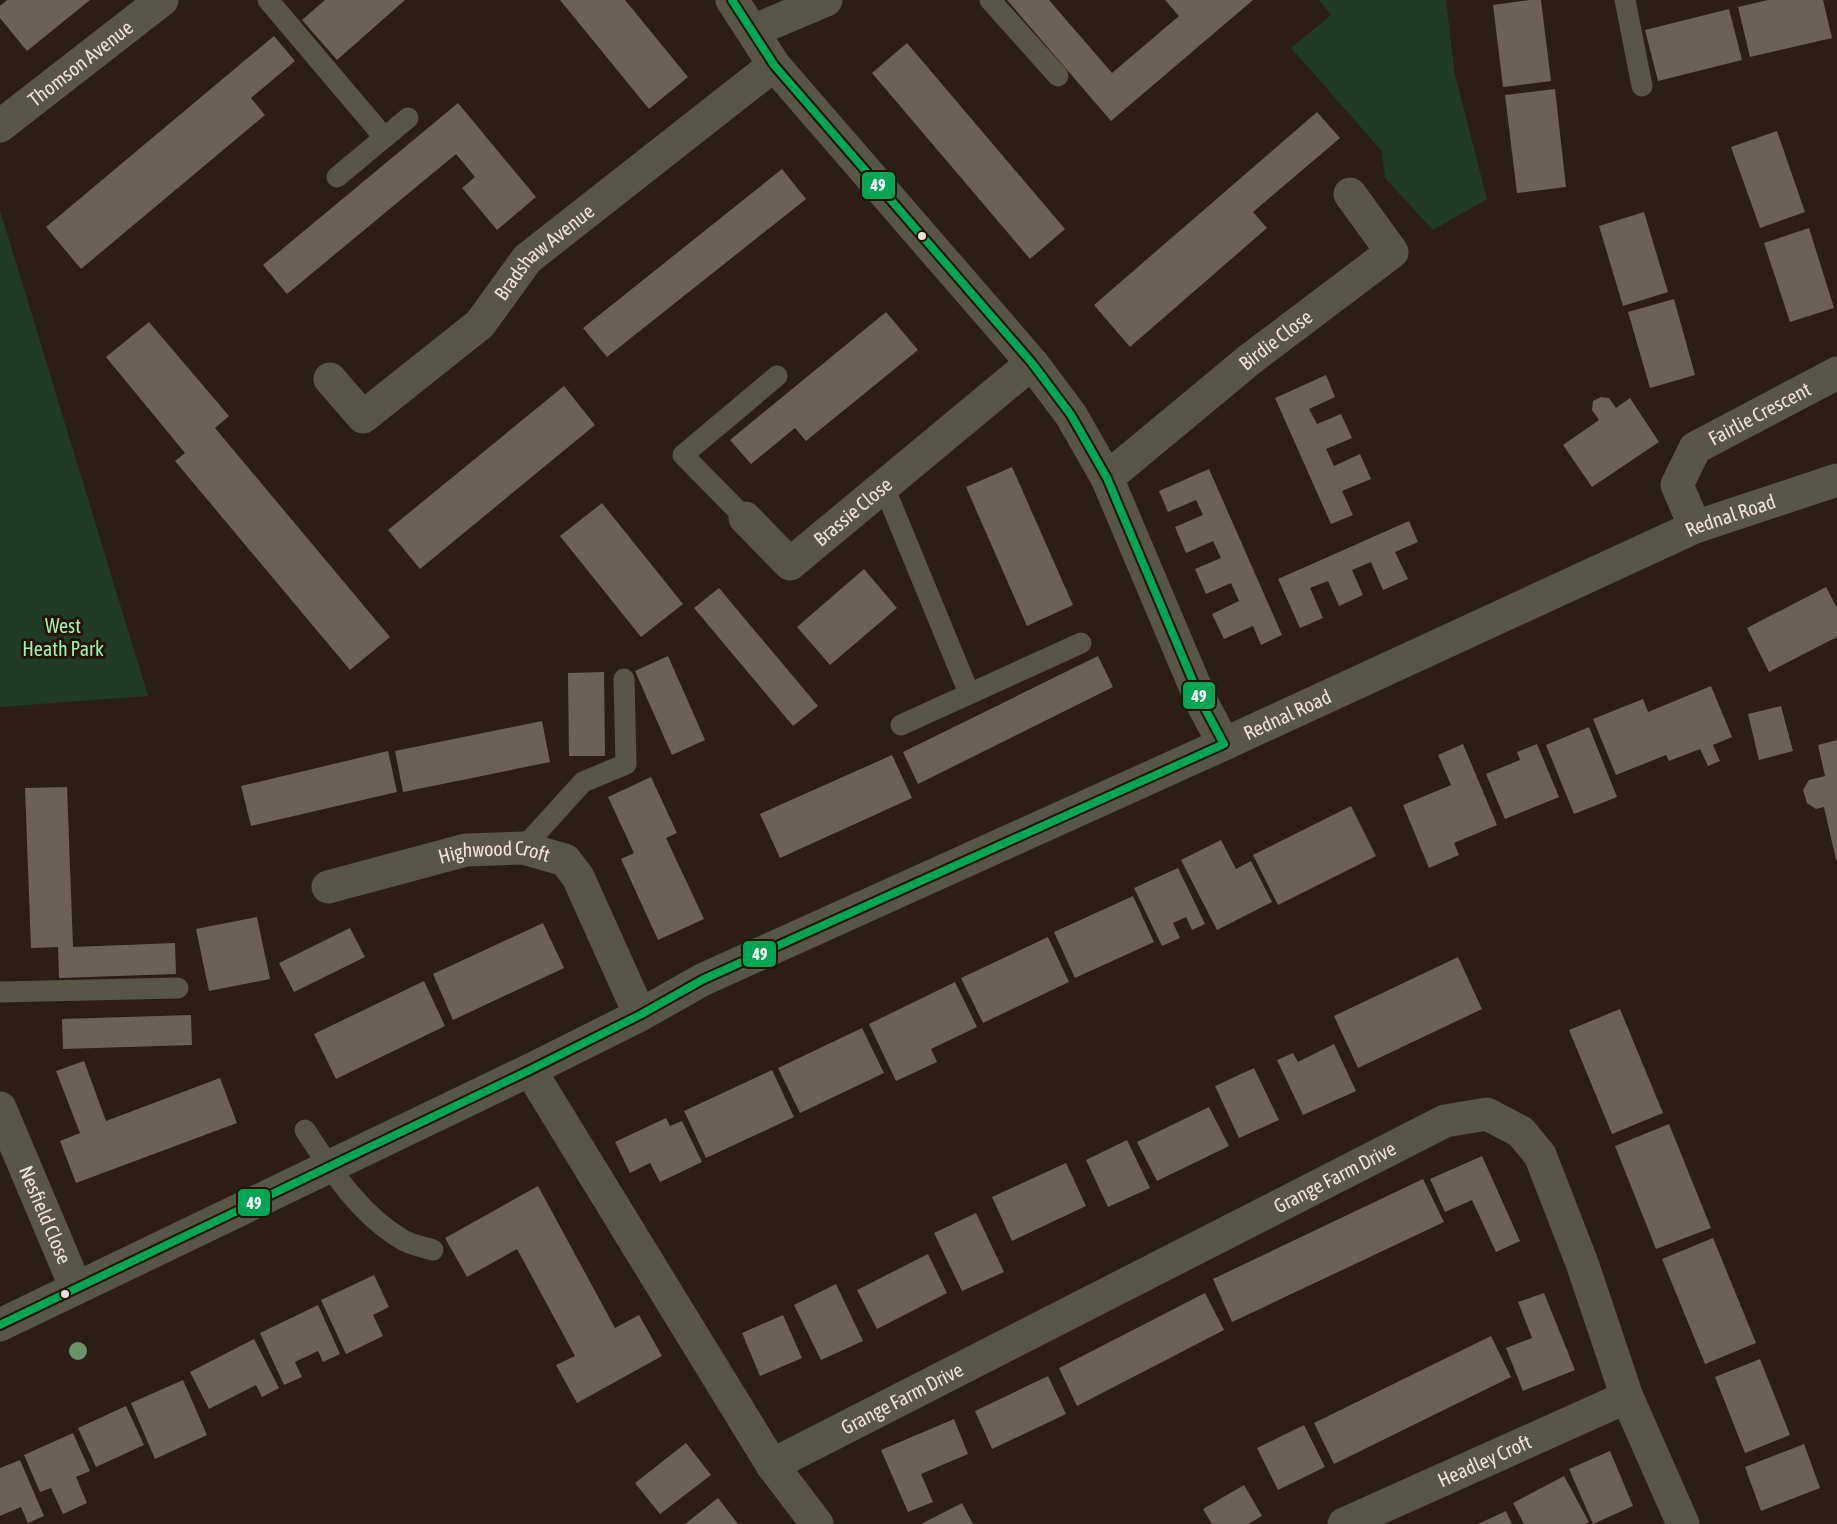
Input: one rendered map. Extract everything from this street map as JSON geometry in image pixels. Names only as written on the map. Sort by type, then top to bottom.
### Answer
[{"type":"street","name":"Thomson Avenue","points":[[0,126],[162,0]]},
{"type":"street","points":[[732,0],[774,65],[1032,363],[1071,415],[1107,478],[1203,705],[1224,744]]},
{"type":"street","points":[[753,31],[826,0]]},
{"type":"street","name":"Bradshaw Avenue","points":[[330,379],[363,417],[480,324],[527,259],[774,65]]},
{"type":"street","name":"Birdie Close","points":[[1107,478],[1249,360],[1392,252],[1350,194]]},
{"type":"street","name":"Brassie Close","points":[[745,518],[790,564],[1032,363]]},
{"type":"street","name":"Fairlie Crescent","points":[[1695,527],[1677,485],[1695,448],[1837,373]]},
{"type":"street","name":"Rednal Road","points":[[0,1325],[530,1070],[640,1015],[702,980],[1224,744],[1695,527],[1837,480]]},
{"type":"street","name":"Highwood Croft","points":[[328,887],[466,850],[523,848],[565,860],[578,877],[640,1015]]},
{"type":"street","points":[[530,1070],[772,1465],[817,1524]]},
{"type":"street","name":"Nesfield Close","points":[[0,1108],[76,1288]]},
{"type":"street","name":"Grange Farm Drive","points":[[772,1465],[1445,1121],[1487,1114],[1521,1132],[1540,1155],[1582,1263],[1627,1397],[1683,1524]]},
{"type":"street","name":"Headley Croft","points":[[1344,1524],[1627,1397]]},
{"type":"lane","points":[[268,0],[384,137]]},
{"type":"lane","points":[[990,0],[1058,76]]},
{"type":"lane","points":[[1625,0],[1642,86]]},
{"type":"lane","points":[[337,177],[408,118]]},
{"type":"lane","name":"Brassie Close","points":[[745,518],[683,455],[777,376]]},
{"type":"lane","points":[[884,487],[969,693]]},
{"type":"lane","points":[[901,725],[1081,643]]},
{"type":"lane","points":[[523,848],[583,782],[626,764],[624,679]]},
{"type":"lane","points":[[0,992],[178,988]]},
{"type":"lane","points":[[305,1130],[329,1167],[362,1209],[404,1241],[433,1250]]},
{"type":"green space","points":[[1319,0],[1446,0],[1455,75],[1487,199],[1433,230],[1385,178],[1382,151],[1291,48],[1331,15]]},
{"type":"green space","name":"West Heath Park","points":[[0,210],[148,696],[0,707]]},
{"type":"building","points":[[7,0],[90,0],[27,51],[0,18],[0,6]]},
{"type":"building","points":[[325,0],[405,0],[337,60],[302,20]]},
{"type":"building","points":[[560,0],[625,0],[688,77],[649,109]]},
{"type":"building","points":[[1007,0],[1049,0],[1112,73],[1179,16],[1165,0],[1253,0],[1111,121]]},
{"type":"building","points":[[1541,0],[1551,81],[1503,87],[1493,5]]},
{"type":"building","points":[[1768,0],[1823,0],[1832,38],[1750,57],[1738,7]]},
{"type":"building","points":[[1729,9],[1742,60],[1658,81],[1645,30]]},
{"type":"building","points":[[274,36],[295,61],[251,98],[265,115],[81,269],[46,227]]},
{"type":"building","points":[[907,43],[1065,229],[1030,259],[872,73]]},
{"type":"building","points":[[1555,89],[1566,187],[1517,193],[1505,95]]},
{"type":"building","points":[[458,103],[536,197],[497,230],[462,188],[475,177],[456,154],[287,294],[263,265]]},
{"type":"building","points":[[1317,112],[1340,138],[1253,212],[1267,228],[1130,347],[1094,305]]},
{"type":"building","points":[[1777,131],[1805,212],[1760,228],[1731,147]]},
{"type":"building","points":[[782,169],[806,199],[607,357],[583,328]]},
{"type":"building","points":[[1644,212],[1668,292],[1623,306],[1599,226]]},
{"type":"building","points":[[1809,228],[1834,308],[1790,322],[1764,243]]},
{"type":"building","points":[[1674,299],[1695,375],[1650,388],[1628,312]]},
{"type":"building","points":[[886,312],[918,350],[806,441],[795,428],[751,464],[730,440]]},
{"type":"building","points":[[149,322],[229,416],[215,428],[390,637],[350,670],[175,461],[185,453],[106,357]]},
{"type":"building","points":[[1326,375],[1335,397],[1309,409],[1317,424],[1341,414],[1352,438],[1326,449],[1334,466],[1360,454],[1371,479],[1342,491],[1353,515],[1331,524],[1275,398]]},
{"type":"building","points":[[564,386],[595,425],[420,569],[388,530]]},
{"type":"building","points":[[1601,397],[1609,398],[1616,408],[1630,398],[1659,442],[1592,487],[1563,445],[1599,420],[1592,410],[1593,401]]},
{"type":"building","points":[[1012,467],[1073,605],[1027,626],[966,487]]},
{"type":"building","points":[[1209,469],[1282,635],[1261,645],[1253,626],[1224,639],[1212,614],[1239,601],[1231,583],[1206,594],[1195,569],[1221,558],[1213,541],[1186,553],[1175,527],[1203,515],[1196,500],[1168,512],[1159,491]]},
{"type":"building","points":[[602,503],[683,604],[641,637],[560,536]]},
{"type":"building","points":[[1409,521],[1418,542],[1395,552],[1408,579],[1383,590],[1371,562],[1352,570],[1363,595],[1339,606],[1328,581],[1310,588],[1323,618],[1300,628],[1278,579]]},
{"type":"building","points":[[864,569],[897,608],[830,665],[797,627]]},
{"type":"building","points":[[1826,587],[1837,608],[1837,637],[1769,672],[1747,628]]},
{"type":"building","points":[[719,588],[818,706],[793,726],[694,608]]},
{"type":"building","points":[[668,656],[705,740],[672,755],[635,671]]},
{"type":"building","points":[[1098,656],[1113,687],[918,784],[903,752]]},
{"type":"building","points":[[604,672],[605,756],[569,756],[568,673]]},
{"type":"building","points":[[1711,686],[1732,737],[1713,745],[1720,761],[1708,766],[1700,749],[1669,761],[1666,755],[1616,775],[1593,719],[1643,699],[1648,712]]},
{"type":"building","points":[[1781,706],[1793,751],[1759,760],[1748,714]]},
{"type":"building","points":[[542,721],[550,762],[403,792],[395,751]]},
{"type":"building","points":[[1589,727],[1617,797],[1574,814],[1546,745]]},
{"type":"building","points":[[1837,740],[1836,860],[1824,807],[1816,809],[1807,803],[1803,790],[1809,780],[1825,776],[1818,745]]},
{"type":"building","points":[[1463,744],[1497,825],[1454,843],[1459,855],[1429,868],[1403,805],[1451,785],[1438,755]]},
{"type":"building","points":[[1537,744],[1559,797],[1505,819],[1486,774],[1520,760],[1517,752]]},
{"type":"building","points":[[388,751],[397,792],[251,826],[241,786]]},
{"type":"building","points":[[892,755],[912,798],[780,858],[760,814]]},
{"type":"building","points":[[651,777],[677,833],[666,838],[704,919],[658,940],[621,859],[634,853],[608,797]]},
{"type":"building","points":[[67,787],[73,947],[175,943],[176,974],[59,978],[58,947],[31,948],[25,788]]},
{"type":"building","points":[[1351,806],[1376,856],[1278,905],[1253,855]]},
{"type":"building","points":[[1221,840],[1236,869],[1251,861],[1272,902],[1217,930],[1181,860]]},
{"type":"building","points":[[1178,868],[1205,924],[1192,930],[1186,917],[1173,923],[1180,938],[1162,946],[1134,888]]},
{"type":"building","points":[[1133,896],[1154,942],[1075,978],[1054,932]]},
{"type":"building","points":[[257,917],[270,979],[209,991],[196,929]]},
{"type":"building","points":[[543,923],[564,968],[453,1020],[433,974]]},
{"type":"building","points":[[350,928],[365,957],[294,992],[279,963]]},
{"type":"building","points":[[1048,937],[1069,982],[983,1023],[961,978]]},
{"type":"building","points":[[1458,957],[1482,1009],[1358,1068],[1334,1016]]},
{"type":"building","points":[[424,981],[445,1026],[336,1079],[314,1034]]},
{"type":"building","points":[[955,982],[977,1027],[931,1049],[937,1062],[896,1081],[869,1024]]},
{"type":"building","points":[[1620,1009],[1663,1113],[1612,1134],[1569,1030]]},
{"type":"building","points":[[191,1015],[192,1045],[63,1049],[62,1019]]},
{"type":"building","points":[[862,1028],[884,1073],[800,1113],[778,1068]]},
{"type":"building","points":[[1334,1044],[1356,1091],[1303,1115],[1277,1060],[1293,1053],[1298,1062]]},
{"type":"building","points":[[84,1061],[106,1121],[220,1078],[237,1123],[76,1183],[60,1141],[80,1133],[56,1071]]},
{"type":"building","points":[[1254,1068],[1279,1120],[1239,1138],[1215,1086]]},
{"type":"building","points":[[772,1070],[794,1117],[706,1158],[684,1111]]},
{"type":"building","points":[[1209,1107],[1229,1146],[1157,1181],[1137,1142]]},
{"type":"building","points":[[666,1118],[670,1126],[682,1121],[702,1162],[660,1182],[650,1163],[630,1173],[615,1142]]},
{"type":"building","points":[[1669,1124],[1711,1228],[1656,1249],[1615,1146]]},
{"type":"building","points":[[1127,1140],[1150,1188],[1108,1207],[1086,1160]]},
{"type":"building","points":[[1482,1156],[1520,1241],[1496,1252],[1472,1200],[1445,1212],[1430,1179]]},
{"type":"building","points":[[1066,1163],[1086,1206],[1012,1241],[992,1197]]},
{"type":"building","points":[[1423,1179],[1444,1222],[1232,1322],[1213,1279]]},
{"type":"building","points":[[538,1186],[615,1328],[639,1315],[662,1356],[577,1403],[556,1365],[575,1356],[517,1249],[467,1277],[445,1238]]},
{"type":"building","points":[[976,1213],[1004,1272],[962,1291],[934,1233]]},
{"type":"building","points":[[1713,1238],[1756,1343],[1705,1364],[1662,1259]]},
{"type":"building","points":[[928,1254],[947,1293],[877,1329],[857,1290]]},
{"type":"building","points":[[374,1275],[389,1307],[373,1315],[383,1336],[346,1354],[321,1300]]},
{"type":"building","points":[[836,1284],[863,1341],[821,1360],[794,1305]]},
{"type":"building","points":[[1205,1293],[1224,1330],[1077,1406],[1059,1368]]},
{"type":"building","points":[[1544,1293],[1575,1370],[1523,1391],[1506,1348],[1532,1338],[1518,1302]]},
{"type":"building","points":[[318,1305],[340,1354],[323,1362],[318,1351],[295,1362],[302,1377],[284,1385],[260,1333]]},
{"type":"building","points":[[783,1315],[802,1358],[760,1376],[742,1333]]},
{"type":"building","points":[[1491,1336],[1511,1377],[1334,1464],[1314,1423]]},
{"type":"building","points":[[254,1339],[279,1388],[262,1397],[256,1385],[209,1409],[190,1372]]},
{"type":"building","points":[[1760,1359],[1790,1435],[1745,1453],[1715,1377]]},
{"type":"building","points":[[1048,1376],[1066,1414],[992,1449],[975,1411]]},
{"type":"building","points":[[183,1380],[207,1435],[155,1459],[131,1403]]},
{"type":"building","points":[[126,1406],[144,1445],[96,1467],[78,1428]]},
{"type":"building","points":[[954,1419],[968,1454],[921,1474],[933,1502],[908,1512],[881,1450]]},
{"type":"building","points":[[1304,1425],[1325,1467],[1278,1490],[1257,1448]]},
{"type":"building","points":[[73,1433],[90,1471],[76,1477],[87,1503],[63,1514],[51,1488],[40,1492],[24,1455]]},
{"type":"building","points":[[686,1443],[711,1475],[660,1514],[635,1483]]},
{"type":"building","points":[[1804,1444],[1820,1488],[1761,1511],[1745,1467]]},
{"type":"building","points":[[1610,1451],[1633,1506],[1593,1524],[1569,1469]]},
{"type":"building","points":[[20,1460],[44,1516],[28,1523],[21,1507],[0,1516],[0,1468]]},
{"type":"building","points":[[1564,1476],[1589,1522],[1585,1524],[1524,1524],[1513,1503]]},
{"type":"building","points":[[1244,1485],[1262,1516],[1248,1524],[1212,1524],[1203,1509]]},
{"type":"building","points":[[718,1498],[738,1524],[685,1524]]},
{"type":"building","points":[[962,1503],[973,1524],[921,1524]]},
{"type":"building","points":[[1506,1511],[1512,1524],[1478,1524]]},
{"type":"transit line","name":"49","points":[[0,1325],[530,1070],[640,1015],[702,980],[1224,744],[1203,705],[1107,478],[1071,415],[1032,363],[774,65],[732,0]]}]
